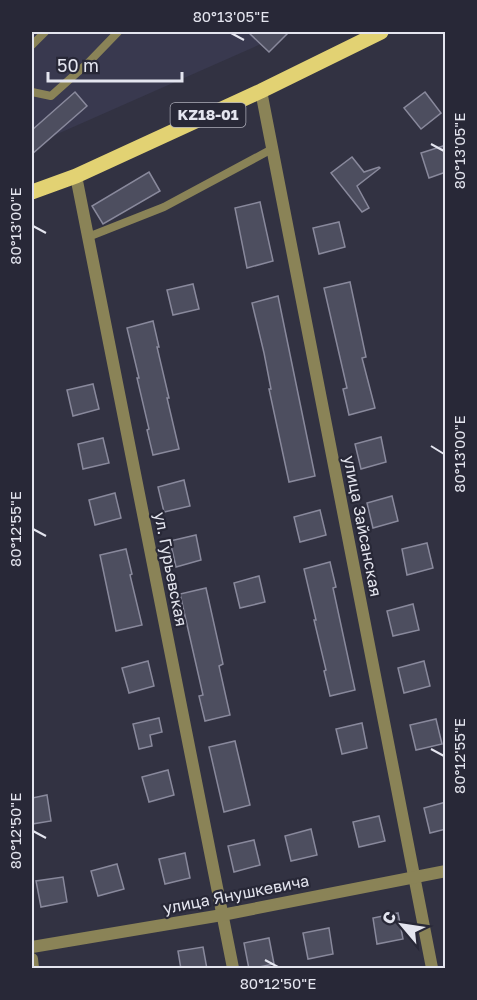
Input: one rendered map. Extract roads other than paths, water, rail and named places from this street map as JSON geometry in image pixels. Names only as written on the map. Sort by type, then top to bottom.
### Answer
[{"type":"main road","name":"KZ18-01","points":[[32,192],[76,176],[261,91],[381,32]]},
{"type":"street","name":"улица Зайсанская","points":[[261,91],[432,969]]},
{"type":"street","name":"ул. Гурьевская","points":[[76,176],[233,969]]},
{"type":"street","name":"улица Янушкевича","points":[[32,947],[222,915],[446,871]]},
{"type":"street","points":[[32,959],[33,969]]},
{"type":"lane","points":[[32,45],[45,32]]},
{"type":"lane","points":[[32,92],[51,96],[118,32]]},
{"type":"lane","points":[[88,237],[164,207],[272,149]]}]
